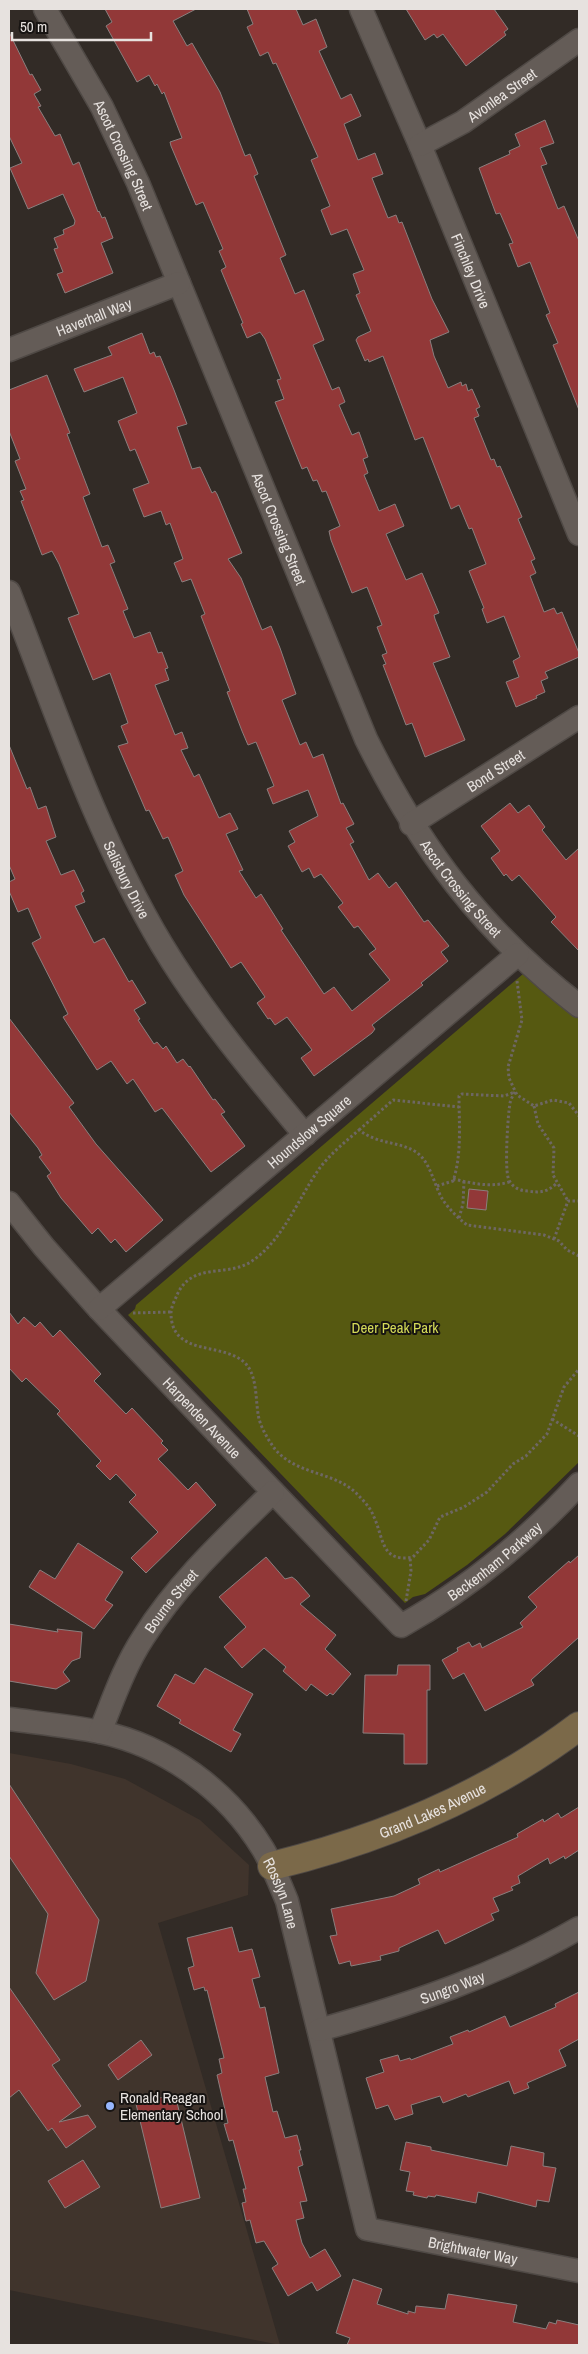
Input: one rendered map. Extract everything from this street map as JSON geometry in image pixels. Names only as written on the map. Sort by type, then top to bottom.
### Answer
[{"type":"street","name":"Ascot Crossing Street","points":[[45,9],[102,107],[138,183],[366,739],[411,824],[442,870],[516,956],[579,1006]]},
{"type":"street","name":"Finchley Drive","points":[[360,9],[420,145],[579,534]]},
{"type":"street","name":"Avonlea Street","points":[[420,145],[463,122],[579,40]]},
{"type":"street","name":"Haverhall Way","points":[[9,350],[179,283]]},
{"type":"street","name":"Salisbury Drive","points":[[9,592],[98,818],[128,882],[158,936],[200,1004],[240,1058],[305,1135]]},
{"type":"street","name":"Bond Street","points":[[411,824],[579,717]]},
{"type":"street","name":"Houndslow Square","points":[[107,1302],[516,956]]},
{"type":"street","name":"Harpenden Avenue","points":[[9,1203],[44,1247],[107,1302],[274,1492],[401,1626]]},
{"type":"street","name":"Beckenham Parkway","points":[[401,1626],[465,1586],[511,1550],[554,1511],[579,1484]]},
{"type":"street","name":"Bourne Street","points":[[100,1732],[121,1678],[142,1639],[167,1602],[195,1569],[274,1492]]},
{"type":"street","name":"Rosslyn Lane","points":[[9,1719],[100,1732],[135,1742],[167,1757],[197,1776],[224,1799],[244,1823],[272,1866],[287,1901],[366,2229]]},
{"type":"street","name":"Grand Lakes Avenue","points":[[272,1866],[361,1841],[416,1819],[469,1794],[521,1765],[579,1726]]},
{"type":"street","name":"Sungro Way","points":[[319,2030],[390,2010],[457,1986],[506,1965],[579,1928]]},
{"type":"street","name":"Brightwater Way","points":[[366,2229],[579,2271]]},
{"type":"path","points":[[516,956],[522,1020],[508,1066],[509,1078],[515,1092],[534,1106],[538,1124],[554,1148],[553,1175],[556,1184],[568,1200],[579,1201]]},
{"type":"path","points":[[453,1179],[458,1150],[459,1096],[462,1094],[504,1096],[515,1092]]},
{"type":"path","points":[[509,1182],[506,1159],[509,1113],[510,1102],[515,1092]]},
{"type":"path","points":[[459,1107],[393,1100],[326,1160],[281,1230],[262,1253],[244,1266],[216,1269],[190,1278],[182,1284],[171,1312],[175,1329],[180,1337],[190,1343],[233,1355],[249,1367],[254,1381],[259,1418],[276,1450],[298,1467],[351,1486],[374,1516],[389,1554],[396,1558],[410,1557],[421,1550],[440,1517],[478,1500],[513,1464],[526,1456],[547,1434],[564,1387],[579,1369]]},
{"type":"path","points":[[534,1106],[552,1100],[569,1103],[579,1116]]},
{"type":"path","points":[[359,1130],[371,1138],[416,1152],[424,1160],[443,1200],[467,1224],[544,1235],[559,1241],[567,1250],[579,1256]]},
{"type":"path","points":[[436,1186],[453,1179],[489,1184],[509,1182],[523,1191],[547,1192],[556,1184]]},
{"type":"path","points":[[459,1218],[463,1204],[464,1181]]},
{"type":"path","points":[[554,1239],[568,1200]]},
{"type":"path","points":[[107,1302],[134,1314],[171,1312]]},
{"type":"path","points":[[552,1419],[579,1436]]},
{"type":"path","points":[[401,1626],[411,1571],[410,1557]]},
{"type":"shaded area","name":"Ronald Reagan Elementary School","points":[[9,1753],[71,1764],[125,1779],[200,1820],[249,1865],[248,1895],[158,1923],[280,2345],[9,2290]]},
{"type":"green space","name":"Deer Peak Park","points":[[523,974],[579,1010],[579,1462],[505,1534],[467,1565],[425,1594],[413,1597],[405,1603],[128,1315],[135,1309],[136,1305]]},
{"type":"building","points":[[105,9],[196,9],[173,21],[187,46],[192,43],[220,92],[245,156],[250,154],[258,174],[254,176],[286,255],[280,258],[295,294],[304,290],[324,340],[313,345],[332,390],[339,387],[345,402],[339,405],[352,435],[359,432],[368,457],[363,459],[368,473],[364,475],[379,511],[395,504],[404,526],[386,534],[406,580],[422,573],[439,613],[434,615],[435,619],[450,657],[433,663],[465,740],[425,757],[412,723],[406,725],[383,665],[386,664],[382,655],[387,653],[377,627],[382,625],[367,587],[352,593],[331,540],[329,531],[340,526],[326,491],[322,492],[317,480],[313,481],[307,467],[302,469],[275,402],[284,399],[277,380],[281,379],[265,339],[260,332],[247,338],[241,324],[243,323],[221,270],[226,267],[219,251],[223,249],[203,202],[196,205],[171,146],[170,142],[182,138],[164,92],[162,94],[157,84],[155,86],[149,75],[137,82],[106,26],[112,22]]},
{"type":"building","points":[[247,9],[296,9],[303,25],[316,19],[327,47],[319,51],[341,99],[351,94],[361,116],[344,124],[358,160],[375,153],[383,174],[372,178],[388,218],[396,215],[399,223],[402,222],[432,299],[449,332],[430,340],[434,356],[448,388],[461,382],[462,386],[466,384],[468,391],[472,389],[480,407],[476,409],[479,416],[474,418],[491,460],[494,459],[497,467],[500,466],[522,517],[518,519],[535,559],[531,561],[536,573],[530,576],[544,612],[554,608],[557,614],[562,612],[579,653],[579,657],[545,672],[548,678],[541,681],[545,692],[536,696],[537,698],[516,707],[506,682],[519,677],[513,661],[520,657],[504,616],[487,623],[482,609],[484,608],[469,571],[486,564],[472,528],[469,529],[459,505],[451,509],[423,437],[415,440],[383,356],[369,362],[368,359],[365,361],[356,340],[358,337],[371,331],[356,295],[360,293],[353,274],[364,270],[347,229],[331,235],[321,210],[330,206],[311,160],[318,157],[276,63],[273,64],[268,52],[260,56],[247,27],[253,24]]},
{"type":"building","points":[[406,9],[494,9],[508,29],[504,32],[506,35],[466,66],[443,34],[437,38],[434,34],[425,40]]},
{"type":"building","points":[[9,32],[30,75],[32,74],[41,90],[34,94],[41,106],[38,107],[55,136],[60,134],[73,165],[79,162],[98,212],[102,218],[105,217],[113,238],[101,243],[113,273],[65,293],[57,274],[63,272],[54,249],[58,248],[54,238],[64,234],[63,230],[74,225],[75,221],[63,194],[28,209],[10,168],[22,163],[9,136]]},
{"type":"building","points":[[545,120],[554,143],[540,148],[547,164],[541,166],[558,209],[564,206],[579,241],[579,410],[553,345],[558,343],[546,315],[550,313],[530,262],[518,267],[509,244],[513,243],[500,213],[496,214],[479,168],[510,154],[509,151],[520,146],[515,134]]},
{"type":"building","points":[[142,333],[150,354],[154,352],[156,357],[160,356],[187,424],[177,427],[192,469],[200,467],[212,493],[215,491],[217,494],[242,553],[228,559],[241,578],[262,630],[271,626],[280,648],[296,694],[282,700],[300,745],[306,742],[313,758],[323,754],[341,804],[343,803],[354,824],[346,828],[354,842],[350,844],[369,880],[378,873],[389,888],[396,882],[424,922],[428,920],[449,946],[441,952],[448,961],[421,983],[423,985],[372,1025],[375,1029],[372,1033],[314,1076],[301,1058],[312,1050],[287,1017],[275,1025],[270,1018],[268,1019],[257,1003],[265,997],[241,962],[231,968],[184,895],[175,875],[183,871],[168,837],[163,839],[149,810],[146,811],[118,746],[128,743],[121,726],[128,723],[110,673],[93,680],[68,618],[79,614],[59,564],[52,551],[42,555],[21,501],[24,500],[20,491],[26,489],[15,461],[20,459],[9,431],[9,390],[47,375],[70,433],[67,434],[90,494],[83,497],[102,547],[108,545],[115,562],[110,564],[128,609],[123,611],[134,638],[150,632],[158,653],[162,652],[168,668],[165,669],[169,680],[155,685],[175,735],[182,732],[188,748],[181,750],[194,777],[199,774],[219,818],[230,813],[238,829],[226,834],[243,870],[239,871],[256,898],[261,894],[283,929],[281,930],[324,994],[334,987],[352,1011],[390,980],[369,954],[376,949],[358,926],[354,928],[338,907],[343,903],[321,874],[314,878],[309,868],[302,872],[288,846],[295,842],[289,831],[318,816],[308,790],[273,804],[267,789],[274,786],[256,742],[248,745],[242,731],[227,692],[230,691],[201,616],[205,614],[191,579],[182,582],[174,563],[183,559],[170,523],[166,525],[161,511],[144,517],[133,489],[149,483],[135,449],[130,451],[118,421],[137,413],[123,377],[84,392],[74,369],[112,355],[108,347]]},
{"type":"building","points":[[9,745],[27,789],[30,787],[38,809],[46,806],[56,837],[46,841],[61,875],[74,870],[84,891],[81,893],[85,902],[75,906],[94,943],[104,938],[129,982],[132,980],[146,1003],[134,1010],[140,1019],[138,1020],[154,1044],[157,1042],[163,1049],[166,1046],[177,1063],[183,1059],[190,1066],[213,1100],[215,1099],[225,1112],[221,1114],[245,1146],[211,1172],[162,1108],[155,1112],[133,1079],[127,1084],[111,1061],[97,1070],[63,1017],[68,1014],[32,943],[41,938],[28,908],[18,912],[9,891],[9,882],[15,879],[9,865]]},
{"type":"building","points":[[510,803],[518,813],[529,805],[545,827],[542,830],[566,860],[579,848],[579,951],[551,922],[556,917],[519,875],[512,881],[506,874],[504,876],[491,858],[500,851],[481,826]]},
{"type":"building","points":[[9,1018],[74,1103],[69,1107],[96,1144],[163,1220],[126,1252],[115,1239],[111,1243],[98,1228],[92,1234],[61,1198],[47,1176],[51,1173],[39,1157],[42,1155],[38,1148],[9,1112]]},
{"type":"building","points":[[469,1189],[488,1191],[486,1210],[467,1208]]},
{"type":"building","points":[[9,1312],[18,1324],[24,1317],[35,1327],[40,1322],[53,1337],[60,1330],[101,1374],[94,1381],[126,1414],[132,1408],[163,1441],[161,1443],[168,1450],[158,1459],[188,1490],[196,1482],[216,1505],[146,1573],[131,1558],[158,1532],[129,1502],[136,1495],[116,1474],[110,1480],[96,1466],[101,1461],[57,1414],[60,1411],[26,1378],[22,1382],[9,1368]]},
{"type":"building","points":[[78,1543],[123,1572],[105,1600],[113,1605],[94,1629],[29,1587],[40,1570],[55,1579]]},
{"type":"building","points":[[579,1555],[579,1637],[531,1680],[534,1685],[485,1711],[464,1673],[453,1679],[442,1660],[458,1651],[457,1648],[469,1642],[472,1647],[480,1643],[482,1648],[523,1627],[520,1623],[537,1607],[528,1597],[569,1561],[570,1563]]},
{"type":"building","points":[[266,1557],[285,1579],[292,1577],[296,1580],[310,1596],[300,1604],[336,1635],[325,1649],[351,1674],[333,1695],[330,1693],[327,1696],[311,1684],[306,1691],[283,1671],[286,1667],[264,1648],[242,1668],[224,1647],[246,1627],[219,1597]]},
{"type":"building","points":[[9,1624],[58,1632],[57,1629],[82,1632],[80,1658],[72,1661],[63,1672],[70,1681],[56,1689],[9,1681]]},
{"type":"building","points":[[398,1665],[430,1665],[430,1690],[427,1690],[427,1764],[404,1764],[404,1734],[363,1733],[365,1675],[397,1675]]},
{"type":"building","points":[[205,1668],[253,1694],[233,1730],[241,1734],[231,1752],[179,1723],[181,1720],[157,1706],[175,1674],[194,1684]]},
{"type":"building","points":[[9,1784],[99,1920],[86,1981],[54,2000],[36,1973],[48,1914],[9,1856]]},
{"type":"building","points":[[579,1807],[579,1850],[565,1859],[564,1856],[550,1864],[548,1858],[518,1876],[520,1883],[511,1887],[513,1890],[493,1898],[499,1911],[491,1914],[494,1920],[445,1944],[438,1930],[399,1948],[399,1951],[380,1956],[381,1960],[351,1966],[350,1961],[339,1964],[330,1936],[337,1935],[331,1909],[394,1896],[420,1884],[418,1879],[439,1869],[440,1872],[518,1837],[517,1834],[543,1819],[544,1822],[558,1813],[561,1818]]},
{"type":"building","points":[[232,1927],[239,1952],[252,1949],[260,1977],[252,1979],[260,2008],[265,2007],[279,2073],[265,2077],[273,2112],[277,2111],[285,2138],[297,2135],[301,2150],[299,2150],[303,2165],[298,2167],[307,2201],[300,2202],[304,2218],[296,2220],[302,2243],[310,2258],[325,2249],[341,2276],[317,2291],[312,2282],[288,2296],[272,2268],[278,2264],[264,2241],[256,2243],[250,2220],[246,2221],[242,2203],[246,2202],[243,2189],[246,2189],[233,2140],[229,2141],[224,2124],[228,2123],[217,2075],[222,2073],[219,2059],[224,2058],[207,1990],[205,1991],[204,1987],[194,1990],[188,1968],[194,1966],[187,1938]]},
{"type":"building","points":[[9,1987],[60,2060],[52,2065],[81,2106],[59,2122],[88,2115],[96,2127],[66,2148],[52,2128],[48,2131],[19,2090],[9,2098]]},
{"type":"building","points":[[579,1992],[579,2039],[559,2050],[566,2066],[527,2083],[529,2088],[514,2094],[509,2081],[468,2097],[466,2094],[443,2103],[440,2096],[411,2105],[413,2114],[395,2120],[388,2105],[376,2109],[366,2078],[384,2072],[380,2060],[398,2055],[400,2061],[410,2058],[411,2060],[453,2044],[450,2037],[468,2030],[469,2032],[505,2016],[510,2027],[556,2007],[555,2004]]},
{"type":"building","points":[[141,2040],[152,2055],[118,2080],[108,2065]]},
{"type":"building","points":[[175,2094],[200,2198],[161,2208],[136,2104]]},
{"type":"building","points":[[406,2142],[431,2147],[431,2150],[507,2166],[511,2146],[544,2153],[543,2166],[556,2168],[549,2202],[537,2200],[536,2207],[478,2192],[476,2203],[436,2195],[435,2197],[428,2196],[427,2198],[413,2195],[414,2192],[406,2191],[410,2172],[400,2170]]},
{"type":"building","points":[[83,2160],[100,2187],[65,2208],[48,2181]]},
{"type":"building","points":[[353,2279],[382,2289],[377,2304],[408,2314],[408,2311],[415,2313],[416,2306],[445,2309],[448,2294],[517,2305],[513,2322],[546,2329],[549,2322],[556,2324],[557,2320],[579,2325],[579,2345],[347,2345],[350,2338],[336,2333]]},
{"type":"place","name":"Ronald Reagan Elementary School","points":[[110,2106]]}]
